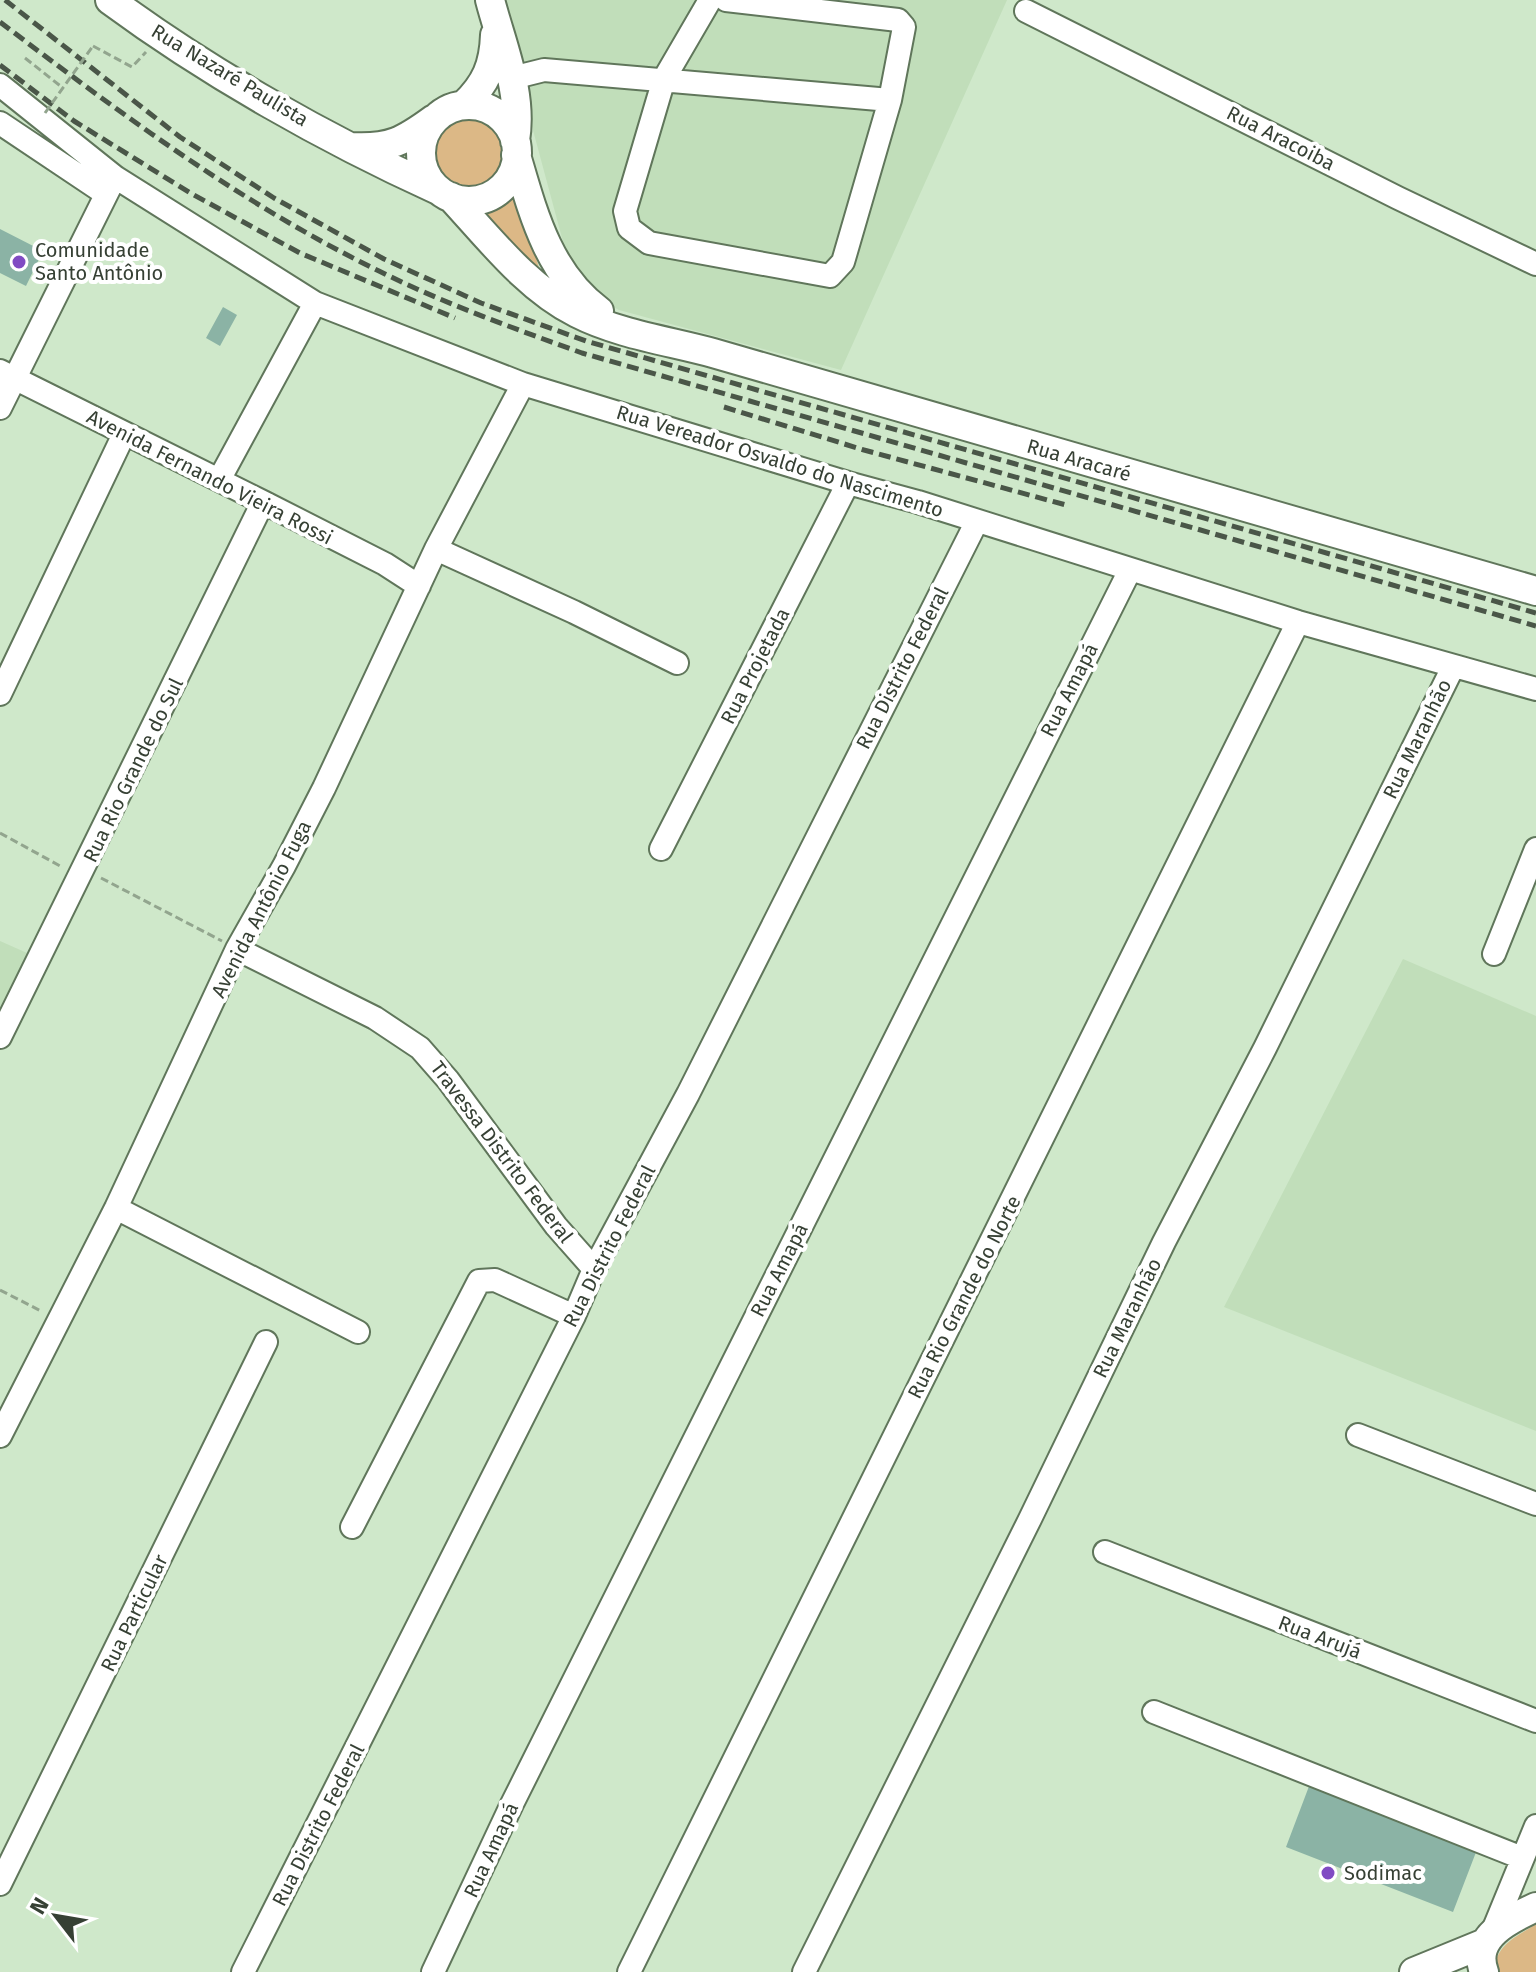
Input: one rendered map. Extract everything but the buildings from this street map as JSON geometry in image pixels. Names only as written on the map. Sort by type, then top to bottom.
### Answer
[{"type":"main road","name":"Rua Nazaré Paulista","points":[[110,0],[199,60],[378,162],[445,194]]},
{"type":"main road","points":[[435,119],[421,147],[422,163],[428,178],[445,194],[466,201],[481,199],[495,193],[506,183],[514,169],[518,126],[512,78],[493,11]]},
{"type":"main road","points":[[464,105],[479,91],[493,61],[493,11]]},
{"type":"main road","points":[[351,147],[385,147],[410,137],[448,109],[464,105],[481,106],[497,113],[509,126],[516,148]]},
{"type":"main road","name":"Rua Aracaré","points":[[516,148],[536,221],[562,274],[584,300],[622,329]]},
{"type":"main road","name":"Rua Aracaré","points":[[445,194],[507,258],[559,302],[587,318],[1536,591]]},
{"type":"main road","points":[[1414,1972],[1488,1938],[1515,1917],[1536,1907]]},
{"type":"main road","points":[[1484,1972],[1481,1965],[1488,1938]]},
{"type":"street","points":[[710,0],[664,79],[625,211],[629,228],[649,243],[830,276],[843,262],[890,100],[904,27],[898,20],[726,0]]},
{"type":"street","name":"Rua Aracoiba","points":[[1026,11],[1536,264]]},
{"type":"street","points":[[512,78],[544,70],[890,100]]},
{"type":"street","name":"Rua Vereador Osvaldo do Nascimento","points":[[0,85],[66,138],[110,185],[315,303],[523,384],[918,502],[1298,622],[1536,689]]},
{"type":"street","points":[[0,123],[110,185],[7,375],[0,408]]},
{"type":"street","points":[[219,480],[315,303]]},
{"type":"street","name":"Avenida Fernando Vieira Rossi","points":[[7,375],[385,564],[419,586]]},
{"type":"street","name":"Avenida Antônio Fuga","points":[[0,1436],[116,1208],[237,949],[324,788],[419,586],[445,553],[523,384]]},
{"type":"street","points":[[0,694],[124,434]]},
{"type":"street","name":"Rua Projetada","points":[[661,849],[848,483]]},
{"type":"street","name":"Rua Rio Grande do Sul","points":[[0,1037],[263,502]]},
{"type":"street","name":"Rua Distrito Federal","points":[[243,1972],[574,1316],[594,1269],[688,1094],[977,521]]},
{"type":"street","points":[[445,553],[677,663]]},
{"type":"street","name":"Rua Amapá","points":[[433,1972],[512,1804],[1130,570]]},
{"type":"street","name":"Rua Rio Grande do Norte","points":[[629,1972],[1298,622]]},
{"type":"street","name":"Rua Maranhão","points":[[804,1972],[1164,1242],[1265,1048],[1453,667]]},
{"type":"street","points":[[1494,954],[1536,849]]},
{"type":"street","name":"Travessa Distrito Federal","points":[[237,949],[375,1018],[420,1048],[448,1080],[556,1226],[594,1269]]},
{"type":"street","points":[[116,1208],[358,1332]]},
{"type":"street","points":[[352,1527],[479,1281],[495,1280],[574,1316]]},
{"type":"street","name":"Rua Particular","points":[[0,1884],[266,1342]]},
{"type":"street","points":[[1358,1435],[1536,1504]]},
{"type":"street","name":"Rua Arujá","points":[[1105,1552],[1536,1721]]},
{"type":"street","points":[[1154,1712],[1522,1858]]},
{"type":"street","points":[[1488,1938],[1536,1826]]},
{"type":"path","points":[[45,113],[93,46],[132,67]]},
{"type":"path","points":[[25,58],[63,88]]},
{"type":"path","points":[[0,833],[237,949]]},
{"type":"path","points":[[0,1290],[58,1321]]},
{"type":"shaded area","points":[[498,0],[1007,0],[841,370],[619,310],[593,296],[569,264]]},
{"type":"shaded area","points":[[469,113],[484,116],[496,125],[505,137],[508,152],[505,167],[496,179],[484,188],[469,191],[454,188],[442,179],[433,167],[430,152],[433,137],[442,125],[454,116]]},
{"type":"shaded area","points":[[515,182],[542,279],[473,208],[492,202]]},
{"type":"shaded area","points":[[0,941],[27,953],[0,1009]]},
{"type":"shaded area","points":[[1403,959],[1536,1016],[1536,1431],[1224,1307]]},
{"type":"shaded area","points":[[1536,1924],[1536,1972],[1493,1972],[1503,1948]]},
{"type":"railway","points":[[5,0],[180,137],[274,198],[384,259],[481,303],[586,341],[1536,613]]},
{"type":"railway","points":[[0,22],[184,156],[279,217],[379,271],[479,315],[582,353],[1536,626]]},
{"type":"railway","points":[[0,65],[74,121],[192,194],[300,253],[455,318]]},
{"type":"railway","points":[[724,407],[864,450],[1066,505]]},
{"type":"place","name":"Comunidade Santo Antônio","points":[[19,262]]},
{"type":"place","name":"Sodimac","points":[[1328,1873]]}]
